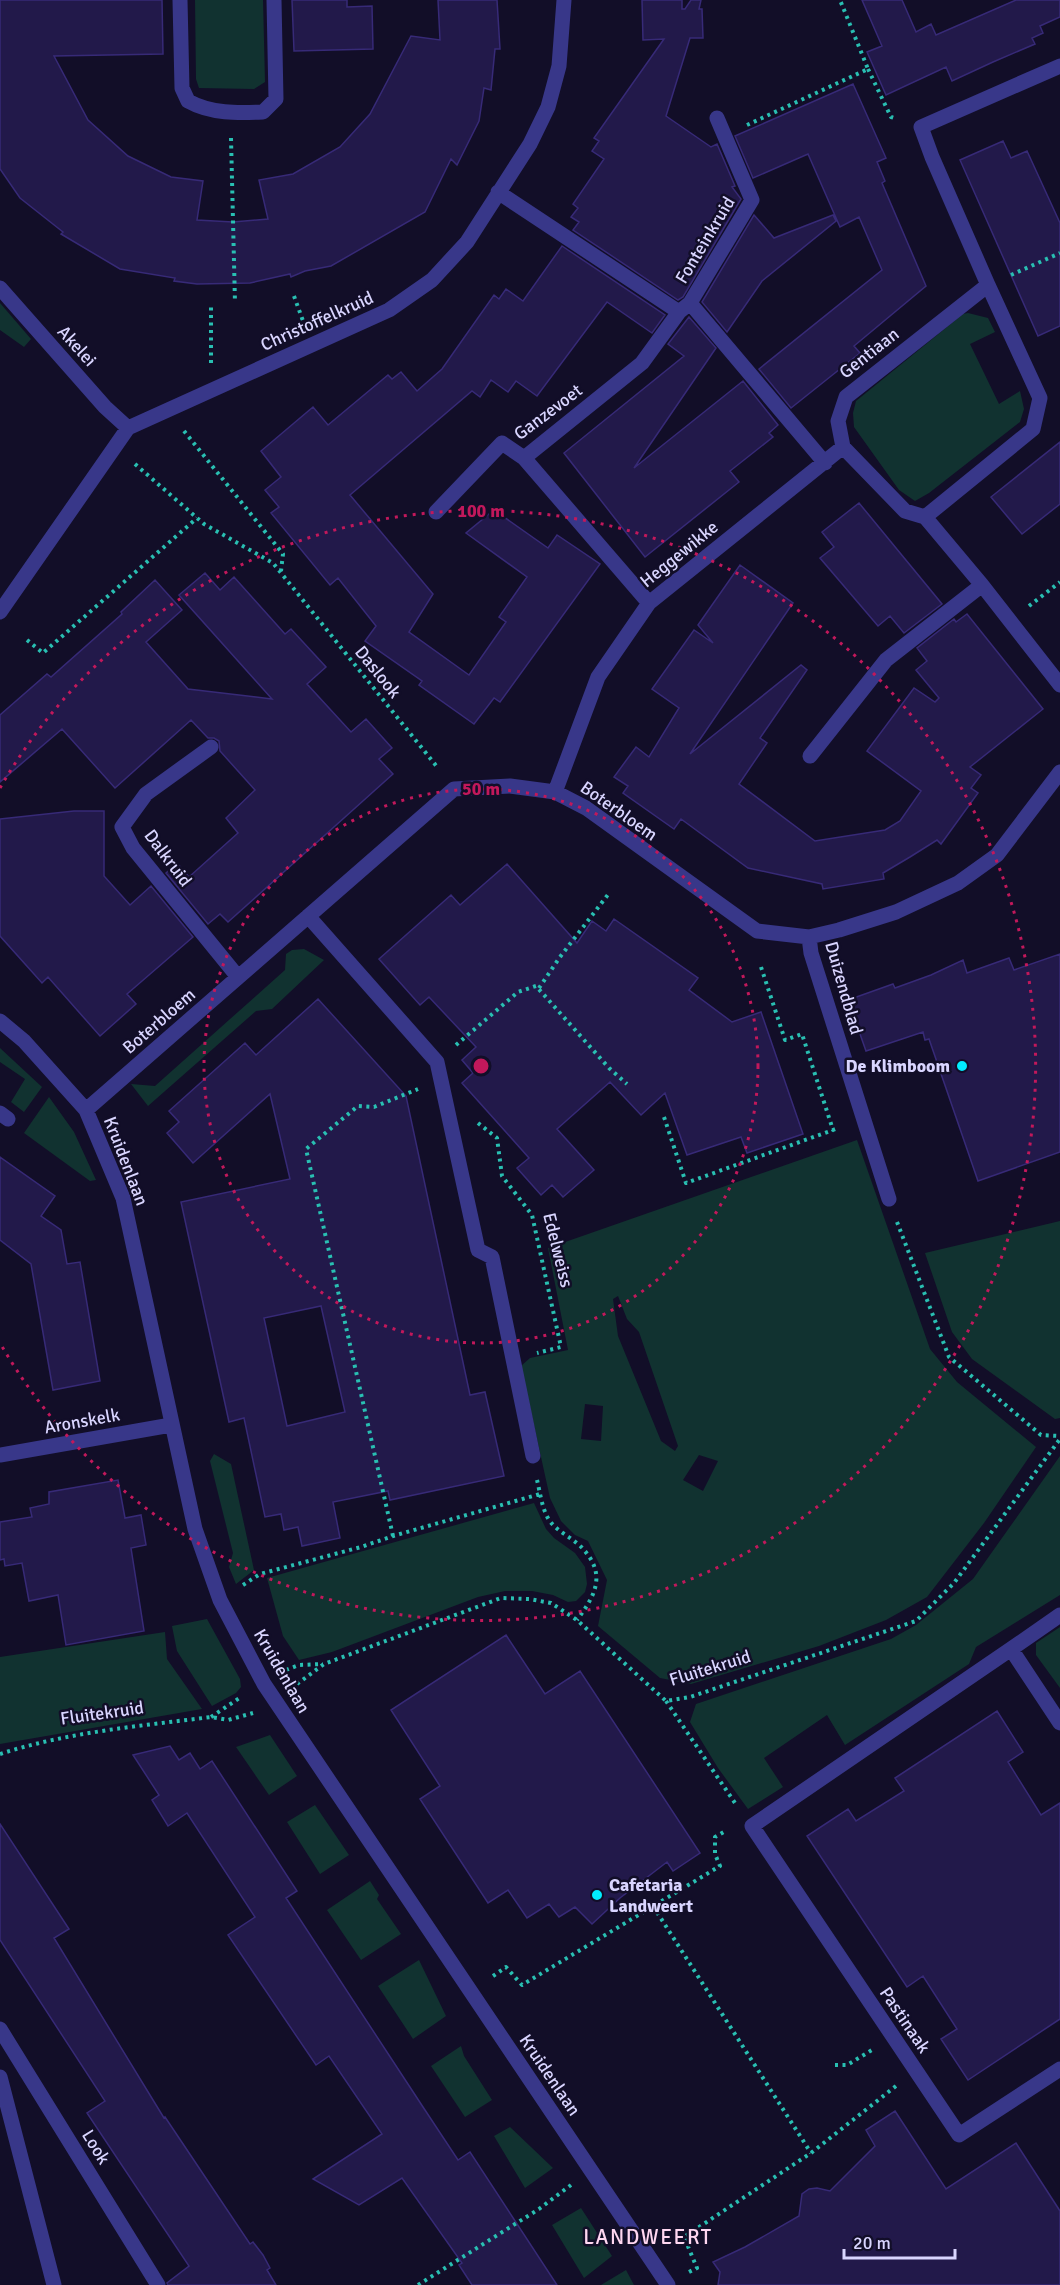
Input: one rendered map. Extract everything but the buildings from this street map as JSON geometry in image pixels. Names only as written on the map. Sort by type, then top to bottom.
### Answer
[{"type":"street","points":[[180,0],[183,88],[188,102],[195,106],[231,113],[263,112],[276,99],[274,0]]},
{"type":"street","name":"Christoffelkruid","points":[[128,428],[389,310],[432,280],[467,242],[530,144],[548,107],[559,66],[564,0]]},
{"type":"street","points":[[925,516],[1033,429],[1040,398],[988,285],[921,127],[1060,66]]},
{"type":"street","name":"Fonteinkruid","points":[[685,307],[752,200],[717,118]]},
{"type":"street","points":[[498,192],[685,307],[825,464]]},
{"type":"street","name":"Gentiaan","points":[[843,447],[838,421],[846,397],[988,285]]},
{"type":"street","name":"Akelei","points":[[0,288],[105,407],[128,428]]},
{"type":"street","name":"Ganzevoet","points":[[436,512],[502,443],[524,458],[642,363],[685,307]]},
{"type":"street","points":[[0,612],[128,428]]},
{"type":"street","points":[[843,447],[905,511],[925,516],[1060,685]]},
{"type":"street","name":"Heggewikke","points":[[555,792],[598,676],[649,603],[825,464],[843,447]]},
{"type":"street","points":[[524,458],[649,603]]},
{"type":"street","points":[[810,756],[886,660],[982,585]]},
{"type":"street","name":"Dalkruid","points":[[211,747],[146,794],[122,827],[133,848],[238,977]]},
{"type":"street","name":"Boterbloem","points":[[86,1110],[454,789],[510,786],[555,792],[586,808],[757,931],[808,937],[886,916],[958,883],[997,855],[1060,772]]},
{"type":"street","points":[[308,916],[437,1062],[478,1250],[492,1257],[532,1456]]},
{"type":"street","name":"Duizendblad","points":[[808,937],[811,953],[888,1199]]},
{"type":"street","name":"Kruidenlaan","points":[[0,1021],[24,1041],[86,1110],[123,1198],[195,1529],[220,1600],[273,1700],[668,2285]]},
{"type":"street","name":"Aronskelk","points":[[0,1455],[171,1425]]},
{"type":"street","points":[[749,1822],[1060,1615]]},
{"type":"street","points":[[1011,1649],[1060,1723]]},
{"type":"street","name":"Pastinaak","points":[[749,1822],[958,2135],[1060,2069]]},
{"type":"street","name":"Look","points":[[0,2029],[158,2285]]},
{"type":"street","points":[[0,2077],[54,2285]]},
{"type":"path","points":[[840,0],[868,69],[891,117],[921,127]]},
{"type":"path","points":[[725,135],[868,69]]},
{"type":"path","points":[[231,113],[235,303]]},
{"type":"path","points":[[988,285],[1060,253]]},
{"type":"path","points":[[211,391],[212,304]]},
{"type":"path","name":"Daslook","points":[[167,410],[283,554],[281,572]]},
{"type":"path","name":"Daslook","points":[[128,428],[136,466],[197,518],[273,563],[454,789]]},
{"type":"path","points":[[27,640],[43,653],[197,518]]},
{"type":"path","points":[[1010,621],[1060,582]]},
{"type":"path","points":[[539,988],[610,892]]},
{"type":"path","points":[[761,967],[785,1040],[802,1034],[833,1130]]},
{"type":"path","points":[[437,1062],[518,992],[536,986],[609,1068],[627,1084]]},
{"type":"path","points":[[393,1536],[306,1149],[358,1106],[374,1107],[442,1078]]},
{"type":"path","points":[[664,1117],[686,1183],[863,1119]]},
{"type":"path","name":"Edelweiss","points":[[451,1122],[472,1119],[496,1138],[502,1176],[532,1215],[561,1347],[513,1359]]},
{"type":"path","points":[[888,1199],[949,1357],[1041,1435],[1060,1438]]},
{"type":"path","name":"Fluitekruid","points":[[324,1664],[501,1598],[529,1599],[551,1603],[578,1620],[666,1701],[690,1697],[916,1621],[954,1583],[1060,1438]]},
{"type":"path","points":[[532,1456],[548,1519],[562,1534],[584,1550],[593,1566],[597,1581],[594,1597],[578,1620]]},
{"type":"path","points":[[220,1600],[260,1574],[540,1494]]},
{"type":"path","points":[[470,1991],[506,1967],[522,1985],[720,1866],[715,1854],[715,1837],[749,1822],[666,1701]]},
{"type":"path","name":"Fluitekruid","points":[[0,1754],[35,1743],[110,1730],[211,1718]]},
{"type":"path","points":[[653,1906],[811,2153]]},
{"type":"path","points":[[835,2065],[847,2065],[893,2038]]},
{"type":"path","points":[[668,2285],[697,2268],[684,2237],[811,2153],[900,2082]]},
{"type":"path","points":[[418,2285],[539,2209],[590,2170]]},
{"type":"green space","points":[[195,0],[263,0],[265,82],[254,89],[199,88],[196,79]]},
{"type":"green space","points":[[0,303],[31,339],[24,347],[0,330]]},
{"type":"green space","points":[[963,314],[988,318],[995,332],[970,344],[999,404],[1020,391],[1024,409],[1020,422],[929,493],[915,501],[899,490],[854,427],[853,413],[856,401]]},
{"type":"green space","points":[[304,949],[324,960],[272,1009],[256,1011],[148,1106],[131,1084],[155,1086],[285,970],[286,954],[292,950]]},
{"type":"green space","points":[[0,1048],[42,1087],[24,1112],[11,1102],[25,1079],[0,1062]]},
{"type":"green space","points":[[49,1097],[74,1132],[96,1180],[90,1181],[24,1133]]},
{"type":"green space","points":[[857,1140],[930,1349],[957,1382],[1036,1447],[984,1523],[927,1597],[886,1620],[819,1646],[691,1684],[660,1678],[598,1626],[607,1580],[588,1541],[575,1535],[561,1521],[550,1498],[521,1366],[530,1358],[568,1350],[548,1248]],"holes":[[[618,1296],[627,1319],[639,1332],[678,1446],[675,1451],[661,1441],[618,1336],[613,1299]],[[585,1404],[603,1406],[601,1441],[581,1439]],[[699,1455],[718,1461],[703,1491],[683,1480]]]},
{"type":"green space","points":[[1060,1221],[1060,1418],[1055,1419],[972,1359],[952,1332],[925,1253]]},
{"type":"green space","points":[[214,1454],[231,1464],[254,1570],[236,1584],[229,1567],[233,1553],[210,1461]]},
{"type":"green space","points":[[1060,1456],[1060,1595],[976,1647],[969,1664],[845,1745],[827,1715],[764,1758],[783,1787],[748,1809],[718,1768],[690,1722],[696,1704],[891,1639],[916,1625],[973,1579]]},
{"type":"green space","points":[[534,1503],[546,1529],[554,1538],[575,1553],[585,1567],[587,1584],[585,1592],[576,1601],[568,1602],[553,1595],[532,1591],[505,1591],[478,1597],[332,1652],[299,1660],[283,1636],[267,1578]]},
{"type":"green space","points":[[207,1619],[240,1679],[241,1687],[236,1693],[212,1706],[177,1651],[172,1626]]},
{"type":"green space","points":[[1060,1627],[1060,1688],[1036,1655],[1036,1643]]},
{"type":"green space","points":[[165,1632],[167,1659],[202,1709],[0,1744],[0,1657]]},
{"type":"green space","points":[[270,1735],[297,1776],[269,1795],[236,1747]]},
{"type":"green space","points":[[315,1805],[349,1855],[320,1874],[287,1822]]},
{"type":"green space","points":[[370,1881],[379,1895],[377,1899],[401,1934],[361,1960],[327,1910]]},
{"type":"green space","points":[[419,1960],[446,2016],[413,2039],[378,1986]]},
{"type":"green space","points":[[461,2046],[464,2056],[492,2100],[465,2117],[431,2066]]},
{"type":"green space","points":[[510,2127],[553,2168],[525,2188],[494,2136]]},
{"type":"green space","points":[[581,2208],[612,2256],[584,2278],[552,2225]]},
{"type":"green space","points":[[626,2270],[634,2285],[601,2285]]},
{"type":"place","name":"De Klimboom","points":[[962,1066]]},
{"type":"place","name":"Cafetaria Landweert","points":[[597,1895]]},
{"type":"district","name":"LANDWEERT","points":[[648,2237]]}]
